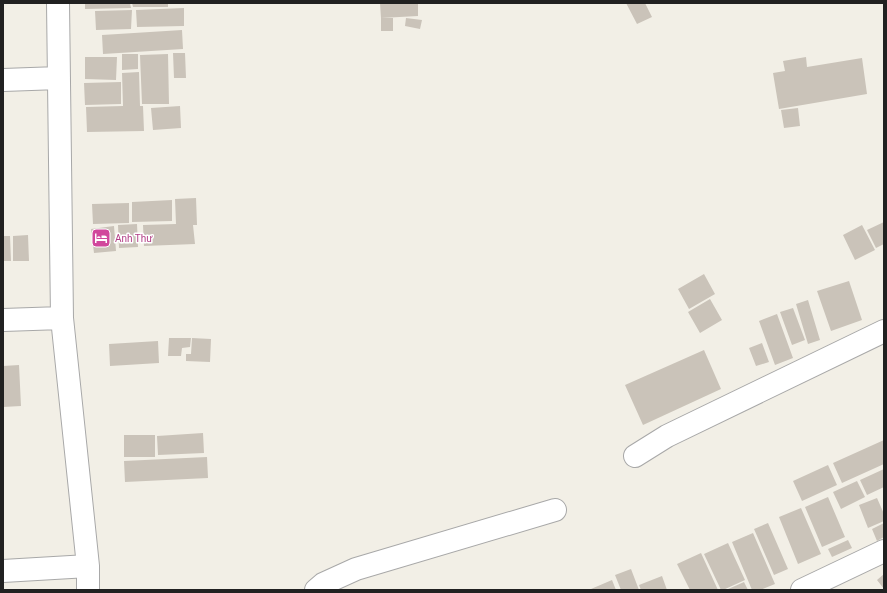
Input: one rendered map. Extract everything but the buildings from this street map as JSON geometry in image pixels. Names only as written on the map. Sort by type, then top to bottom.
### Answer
[{"type":"street","points":[[58,3],[62,318],[88,566],[88,590]]},
{"type":"street","points":[[3,80],[59,78]]},
{"type":"street","points":[[3,320],[62,318]]},
{"type":"street","points":[[635,456],[667,436],[884,331]]},
{"type":"street","points":[[316,590],[323,584],[356,569],[555,510]]},
{"type":"street","points":[[802,590],[884,551]]},
{"type":"street","points":[[3,571],[88,566]]},
{"type":"place","name":"Anh Thư","points":[[101,238]]}]
